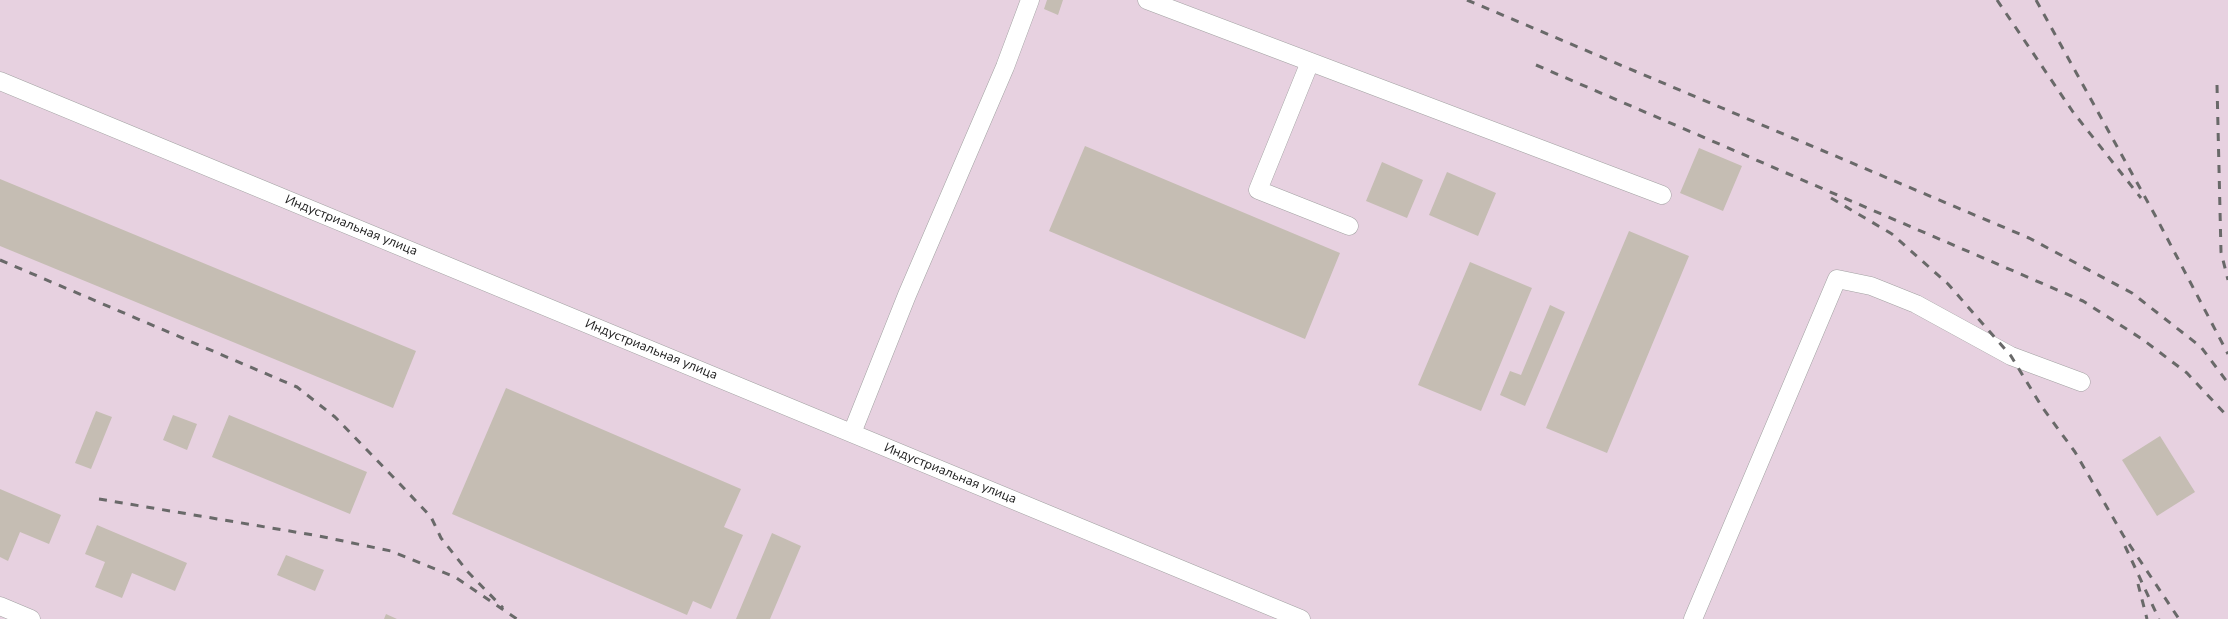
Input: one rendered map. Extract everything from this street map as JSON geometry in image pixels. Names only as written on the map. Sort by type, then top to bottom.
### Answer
[{"type":"street","points":[[852,433],[907,295],[1004,67],[1030,0]]},
{"type":"street","points":[[1147,0],[1662,196]]},
{"type":"street","points":[[1310,62],[1258,190],[1349,226]]},
{"type":"street","name":"Индустриальная улица","points":[[0,81],[1301,619]]},
{"type":"street","points":[[1693,619],[1837,279],[1871,286],[1916,304],[1969,335],[2011,356],[2081,382]]},
{"type":"street","points":[[0,606],[31,619]]},
{"type":"shaded area","points":[[0,0],[2228,0],[2228,619],[0,619]]},
{"type":"building","points":[[1047,0],[1063,0],[1058,15],[1044,9]]},
{"type":"building","points":[[1085,146],[1340,253],[1305,339],[1049,231]]},
{"type":"building","points":[[1699,148],[1742,166],[1723,211],[1680,193]]},
{"type":"building","points":[[1382,162],[1423,180],[1407,218],[1366,201]]},
{"type":"building","points":[[1447,172],[1496,193],[1478,236],[1429,215]]},
{"type":"building","points":[[0,179],[416,351],[393,408],[0,246]]},
{"type":"building","points":[[1629,231],[1689,256],[1607,453],[1546,428]]},
{"type":"building","points":[[1470,262],[1532,288],[1481,411],[1418,385]]},
{"type":"building","points":[[1550,305],[1565,312],[1525,406],[1500,395],[1510,371],[1521,375]]},
{"type":"building","points":[[506,388],[741,489],[724,527],[743,535],[711,609],[693,601],[687,615],[452,514]]},
{"type":"building","points":[[96,411],[112,417],[91,469],[75,463]]},
{"type":"building","points":[[173,415],[197,424],[187,450],[163,440]]},
{"type":"building","points":[[229,415],[367,472],[350,514],[212,457]]},
{"type":"building","points":[[2160,436],[2195,492],[2157,516],[2122,460]]},
{"type":"building","points":[[0,489],[61,515],[49,544],[20,532],[8,561],[0,557]]},
{"type":"building","points":[[97,525],[187,563],[175,591],[132,573],[122,598],[95,587],[105,562],[85,554]]},
{"type":"building","points":[[772,533],[801,546],[770,619],[736,619]]},
{"type":"building","points":[[286,555],[324,570],[315,591],[277,575]]},
{"type":"building","points":[[386,614],[397,619],[384,619]]},
{"type":"railway","points":[[1467,0],[2029,238],[2132,293],[2201,347],[2228,383]]},
{"type":"railway","points":[[1997,0],[2073,112],[2141,198]]},
{"type":"railway","points":[[2036,0],[2156,217],[2228,354]]},
{"type":"railway","points":[[1536,65],[2083,301],[2142,339],[2187,373],[2228,417]]},
{"type":"railway","points":[[2217,85],[2221,252],[2228,280]]},
{"type":"railway","points":[[1831,198],[1892,234],[1948,284],[2011,356],[2042,407],[2075,452],[2123,535],[2179,619]]},
{"type":"railway","points":[[0,260],[297,387],[335,417],[431,517],[441,538],[468,572],[503,608]]},
{"type":"railway","points":[[99,499],[319,536],[391,551],[455,577],[517,619]]},
{"type":"railway","points":[[2125,546],[2159,619]]},
{"type":"railway","points":[[2138,584],[2147,619]]}]
